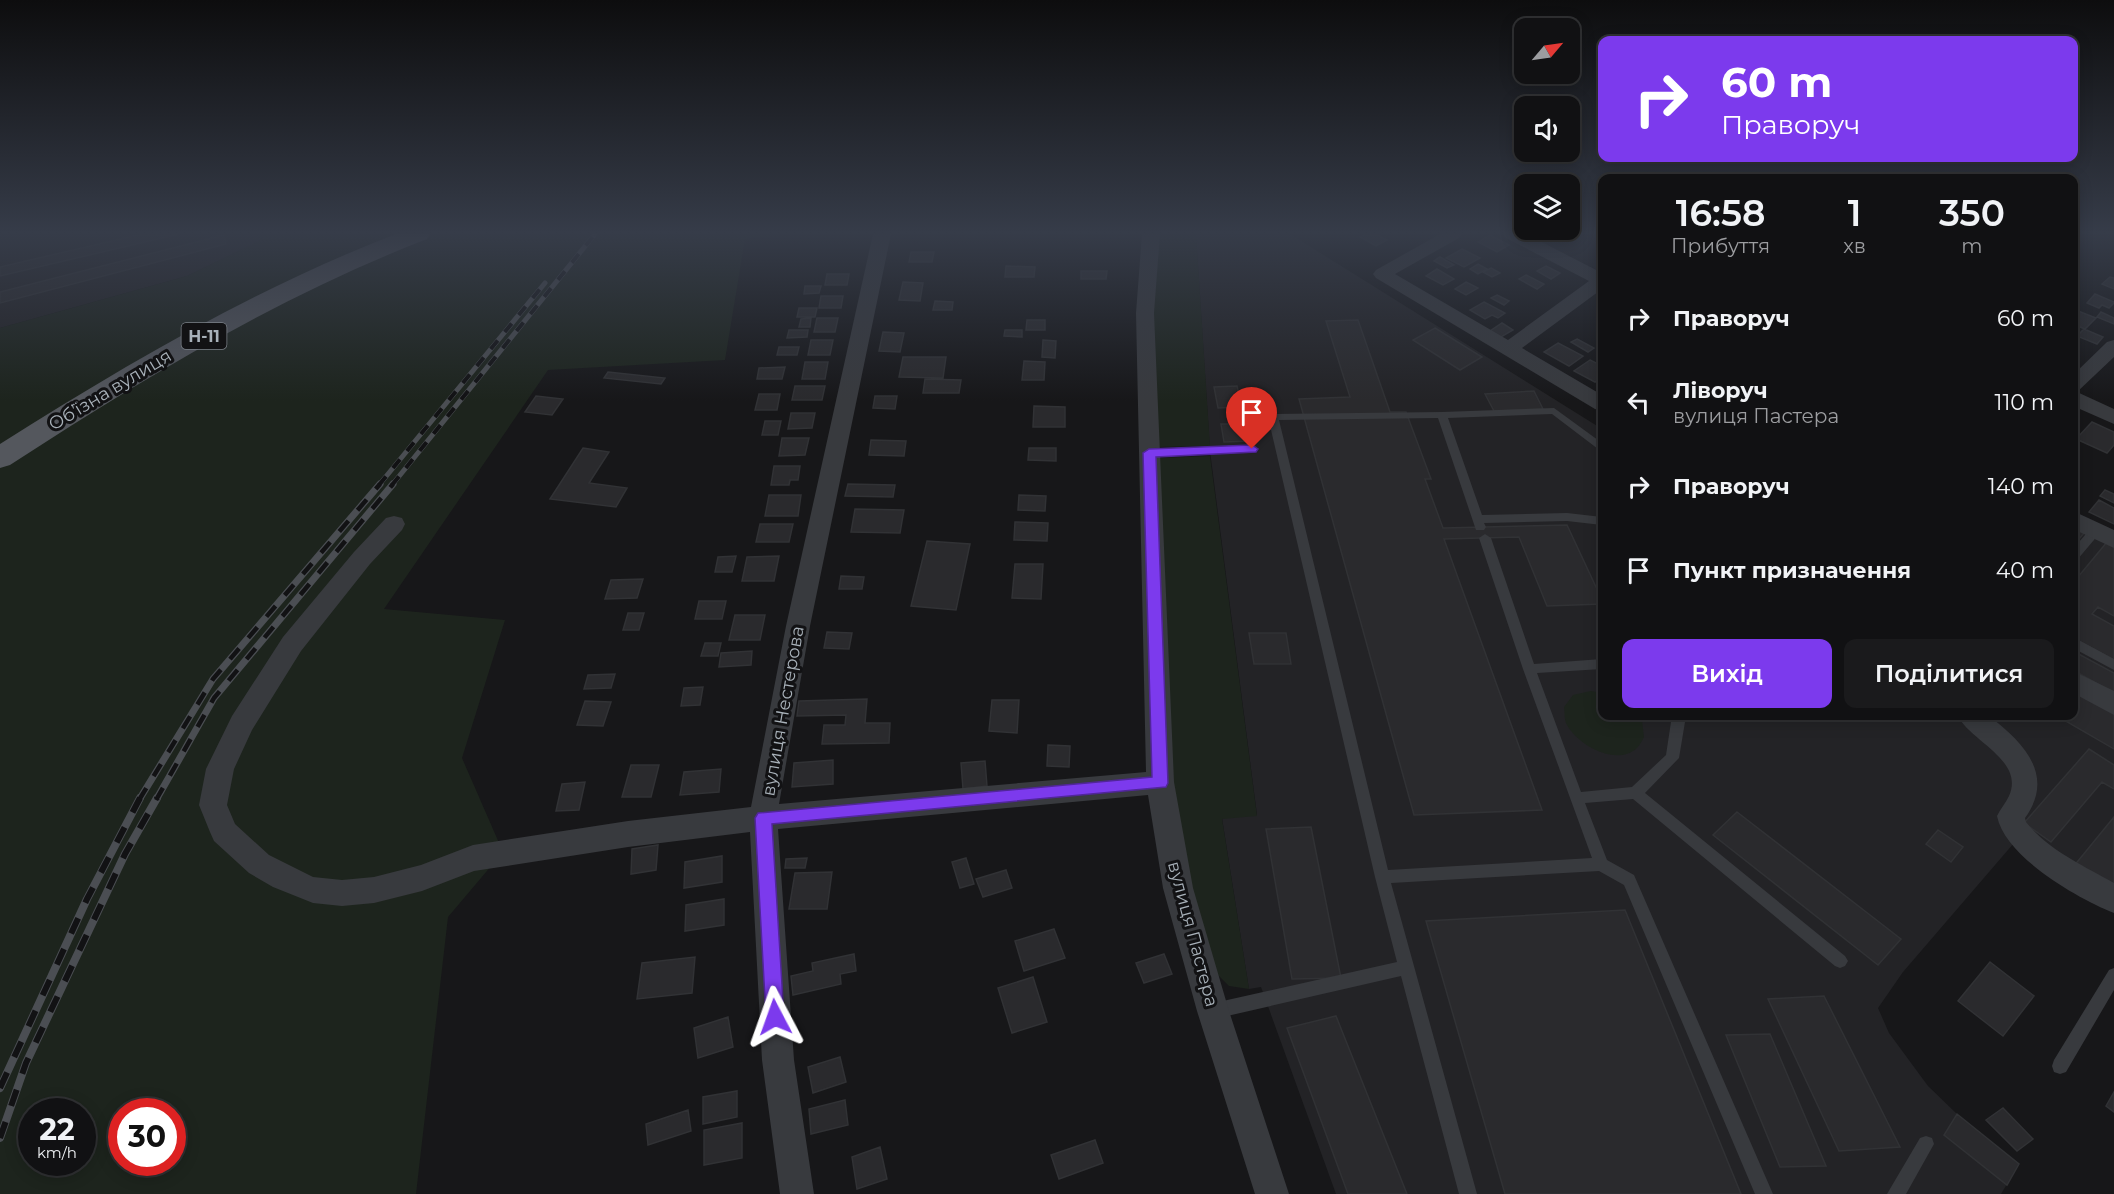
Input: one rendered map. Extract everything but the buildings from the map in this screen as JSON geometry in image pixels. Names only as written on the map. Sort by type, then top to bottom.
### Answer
[{"type":"main road","name":"Обʼїзна вулиця","points":[[0,458],[86,402],[257,306],[291,290]]},
{"type":"street","name":"вулиця Нестерова","points":[[797,1194],[778,1060],[763,818],[798,626],[870,290]]},
{"type":"street","name":"вулиця Пастера","points":[[1147,290],[1145,313],[1160,783],[1178,888],[1213,1011],[1272,1194]]},
{"type":"street","points":[[1408,290],[1598,402]]},
{"type":"street","points":[[1508,349],[1589,290]]},
{"type":"street","points":[[2078,382],[2114,345]]},
{"type":"street","points":[[2078,400],[2114,417]]},
{"type":"street","points":[[2078,522],[2104,535]]},
{"type":"street","points":[[394,524],[362,558],[292,644],[242,724],[220,770],[213,806],[224,832],[259,864],[283,878],[313,890],[353,892],[374,890],[422,878],[472,858],[503,852],[763,818],[1160,783]]},
{"type":"street","points":[[2078,684],[2114,704]]},
{"type":"street","points":[[1976,720],[2006,746],[2025,776],[2026,786],[2019,805],[2011,816],[2013,826],[2027,843],[2044,857],[2114,899]]},
{"type":"lane","points":[[1468,1194],[1382,878],[1273,417],[1554,411],[1598,445]]},
{"type":"lane","points":[[1442,415],[1529,669],[1601,864]]},
{"type":"lane","points":[[1149,453],[1252,449]]},
{"type":"lane","points":[[1481,528],[1567,517],[1598,521]]},
{"type":"lane","points":[[2078,553],[2104,535]]},
{"type":"lane","points":[[2078,645],[2114,665]]},
{"type":"lane","points":[[1529,669],[1598,664]]},
{"type":"lane","points":[[1576,798],[1635,793],[1672,758],[1677,720]]},
{"type":"lane","points":[[1635,793],[1840,962]]},
{"type":"lane","points":[[1382,878],[1601,864],[1629,880],[1764,1194]]},
{"type":"lane","points":[[1213,1011],[1406,967]]},
{"type":"lane","points":[[2060,1066],[2114,975]]},
{"type":"lane","points":[[1896,1194],[1926,1144]]},
{"type":"shaded area","points":[[0,290],[138,290],[0,328]]},
{"type":"shaded area","points":[[138,290],[737,290],[725,360],[548,370],[384,609],[505,620],[462,758],[503,852],[448,917],[416,1194],[0,1194],[0,328]]},
{"type":"shaded area","points":[[1154,290],[1200,290],[1210,446],[1158,447],[1152,314]]},
{"type":"shaded area","points":[[1200,290],[1379,290],[1598,426],[1598,720],[2078,720],[2078,522],[2114,540],[2114,899],[2020,836],[1903,972],[1878,1008],[1889,1033],[1928,1086],[1957,1114],[2019,1164],[2001,1194],[1336,1194],[1261,987],[1249,989],[1222,818],[1257,815],[1210,451]]},
{"type":"shaded area","points":[[1210,456],[1257,816],[1222,819],[1249,989],[1229,986],[1211,968],[1188,890],[1171,783],[1159,458]]},
{"type":"shaded area","points":[[1591,691],[1598,692],[1598,720],[1641,720],[1644,737],[1636,749],[1627,754],[1608,754],[1579,740],[1565,719],[1564,707],[1573,695]]},
{"type":"railway","points":[[379,485],[539,290]]},
{"type":"railway","points":[[392,485],[550,290]]},
{"type":"railway","points":[[139,800],[213,679],[380,484]]},
{"type":"railway","points":[[156,800],[214,698],[393,484]]},
{"type":"railway","points":[[0,1088],[87,899],[140,798]]},
{"type":"railway","points":[[0,1138],[26,1063],[125,854],[157,798]]},
{"type":"route","points":[[775,1017],[763,818],[1160,783],[1149,453],[1252,449]]}]
